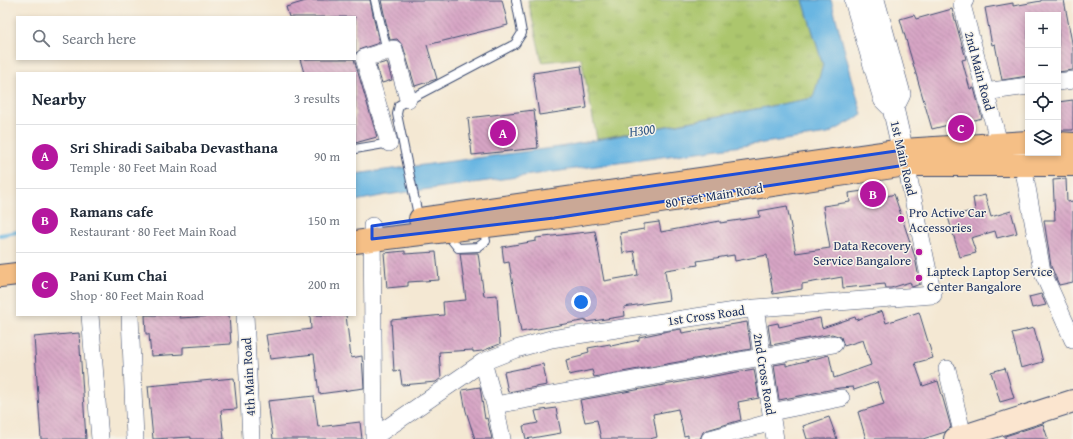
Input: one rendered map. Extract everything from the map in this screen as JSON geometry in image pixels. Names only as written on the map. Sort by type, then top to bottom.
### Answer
[{"type":"main road","name":"80 Feet Main Road","points":[[364,234],[1015,142]]},
{"type":"main road","points":[[1061,143],[1073,144]]},
{"type":"main road","name":"80 Feet Main Road","points":[[420,226],[445,231],[687,199],[905,157],[1022,164],[1073,165]]},
{"type":"main road","points":[[0,276],[16,274]]},
{"type":"main road","points":[[0,290],[16,289]]},
{"type":"main road","points":[[959,438],[1073,401]]},
{"type":"street","name":"2nd Main Road","points":[[965,0],[962,5],[985,92],[1015,142],[1022,164],[1042,271],[1073,340]]},
{"type":"street","name":"1st Main Road","points":[[864,1],[900,94],[893,108],[905,157],[933,295]]},
{"type":"street","points":[[396,142],[364,58],[394,49],[408,99]]},
{"type":"street","points":[[1061,82],[1073,80]]},
{"type":"street","points":[[985,92],[1025,86]]},
{"type":"street","points":[[364,234],[374,438]]},
{"type":"street","name":"1st Cross Road","points":[[374,438],[483,362],[516,349],[551,340],[755,308],[933,295]]},
{"type":"street","name":"2nd Cross Road","points":[[755,308],[761,358],[775,439]]},
{"type":"street","points":[[90,316],[100,439]]},
{"type":"street","points":[[130,316],[134,439]]},
{"type":"street","name":"4th Main Road","points":[[245,316],[251,439]]},
{"type":"street","points":[[495,405],[834,344]]},
{"type":"street","points":[[483,362],[495,405],[502,439]]},
{"type":"street","points":[[947,369],[959,438]]},
{"type":"street","points":[[710,439],[771,417],[841,398]]},
{"type":"lane","points":[[375,0],[387,51]]},
{"type":"lane","points":[[420,226],[406,156],[396,142],[397,114],[399,105],[515,44],[522,33],[522,24],[516,0]]},
{"type":"lane","points":[[356,149],[396,142]]},
{"type":"highlighted area","points":[[903,150],[906,165],[554,218],[372,239],[372,226]]},
{"type":"green space","points":[[528,0],[803,0],[823,65],[813,98],[597,139],[581,58],[542,62]]},
{"type":"water","points":[[803,0],[831,0],[862,115],[828,134],[386,195],[356,201],[356,174],[560,147],[813,98],[823,65]]},
{"type":"building","points":[[309,0],[370,0],[379,43],[361,49],[356,53],[356,16],[289,16],[286,7]]},
{"type":"building","points":[[381,0],[502,0],[508,25],[427,45],[437,79],[415,86],[403,46],[397,39],[390,40]]},
{"type":"building","points":[[1064,0],[1073,48],[1073,70],[1061,72],[1061,12],[1025,12],[1025,76],[1002,80],[995,44],[992,45],[985,8],[1013,3],[1013,6],[1041,1]]},
{"type":"building","points":[[952,9],[966,59],[962,60],[970,89],[974,88],[982,118],[949,127],[948,125],[932,129],[900,19],[914,15],[916,19]]},
{"type":"building","points":[[300,60],[354,60],[377,137],[356,143],[356,72],[304,72]]},
{"type":"building","points":[[387,62],[392,80],[382,83],[376,65]]},
{"type":"building","points":[[581,66],[587,108],[539,115],[533,73]]},
{"type":"building","points":[[1073,100],[1073,130],[1061,130],[1061,102]]},
{"type":"building","points":[[534,110],[538,148],[472,155],[468,118]]},
{"type":"building","points":[[1066,179],[1067,202],[1073,201],[1073,282],[1059,285],[1051,266],[1044,220],[1055,220],[1053,180]]},
{"type":"building","points":[[877,189],[879,199],[894,194],[915,257],[920,284],[912,287],[910,282],[891,288],[886,288],[885,284],[843,288],[842,277],[802,284],[802,289],[773,294],[767,255],[735,261],[734,255],[697,261],[698,265],[666,270],[669,300],[624,307],[625,316],[587,322],[587,320],[521,332],[509,262],[504,263],[502,247],[536,241],[536,238],[595,231],[604,281],[638,275],[634,251],[623,253],[620,233],[644,229],[644,224],[659,222],[661,232],[720,221],[720,223],[760,217],[759,211],[787,206],[796,253],[830,248],[823,206],[850,202],[849,193]]},
{"type":"building","points":[[985,195],[991,217],[1011,211],[1017,233],[997,238],[995,231],[971,238],[976,253],[960,257],[948,217],[975,210],[973,198]]},
{"type":"building","points":[[405,251],[405,254],[436,252],[439,280],[408,282],[408,286],[387,288],[384,253]]},
{"type":"building","points":[[460,253],[478,253],[484,296],[497,295],[500,344],[482,351],[473,352],[473,350],[439,352],[441,378],[436,382],[402,385],[400,370],[394,371],[391,320],[444,315],[443,302],[466,300]]},
{"type":"building","points":[[1041,294],[1046,305],[1032,308],[1029,297]]},
{"type":"building","points":[[882,311],[886,323],[919,312],[933,358],[915,363],[923,386],[938,381],[951,427],[945,432],[923,439],[866,439],[858,412],[884,404],[877,382],[854,390],[853,387],[839,388],[779,400],[774,365],[786,363],[786,366],[829,355],[834,378],[871,365],[863,340],[844,346],[841,337],[832,334],[771,345],[768,325],[778,323],[779,327],[820,318],[822,328],[855,317],[856,320]]},
{"type":"building","points":[[145,316],[180,316],[180,318],[229,316],[231,344],[183,347],[183,354],[151,356],[149,334],[146,334]]},
{"type":"building","points":[[310,316],[346,316],[351,358],[362,356],[364,388],[319,394],[314,354],[270,359],[266,335],[311,329]]},
{"type":"building","points":[[747,322],[751,349],[594,377],[592,370],[569,375],[566,360],[582,356],[582,354],[589,352],[588,348],[610,344],[611,346],[639,340],[639,337],[668,331],[681,329],[682,333]]},
{"type":"building","points":[[1034,328],[1043,362],[1021,368],[1012,333]]},
{"type":"building","points":[[79,333],[86,439],[41,439],[34,337]]},
{"type":"building","points":[[543,364],[547,385],[508,392],[504,372]]},
{"type":"building","points":[[1005,368],[1014,398],[1000,402],[991,372]]},
{"type":"building","points":[[754,369],[759,398],[738,402],[741,420],[707,430],[703,432],[700,439],[688,439],[688,435],[684,436],[678,409],[653,414],[657,437],[650,439],[601,439],[597,420],[585,422],[580,400]]},
{"type":"building","points":[[234,378],[237,409],[221,410],[224,439],[191,439],[191,437],[153,439],[148,386]]},
{"type":"building","points":[[480,387],[485,419],[487,418],[492,439],[475,439],[466,411],[462,390]]},
{"type":"building","points":[[314,396],[318,427],[360,422],[362,439],[273,439],[268,401]]},
{"type":"building","points":[[556,408],[561,433],[526,439],[523,426],[538,423],[535,411]]},
{"type":"building","points":[[829,417],[837,439],[807,439],[803,426]]},
{"type":"building","points":[[1043,424],[1048,439],[1005,439],[1005,436]]},
{"type":"waterway","name":"H300","points":[[0,235],[16,232]]},
{"type":"place","name":"Pani Kum Chai","points":[[961,128]]},
{"type":"place","name":"Sri Shiradi Saibaba Devasthana","points":[[503,133]]},
{"type":"place","name":"Ramans cafe","points":[[873,194]]},
{"type":"place","name":"Pro Active Car Accessories","points":[[901,219]]},
{"type":"place","name":"Data Recovery Service Bangalore","points":[[919,252]]},
{"type":"place","name":"Lapteck Laptop Service Center Bangalore","points":[[919,278]]}]
